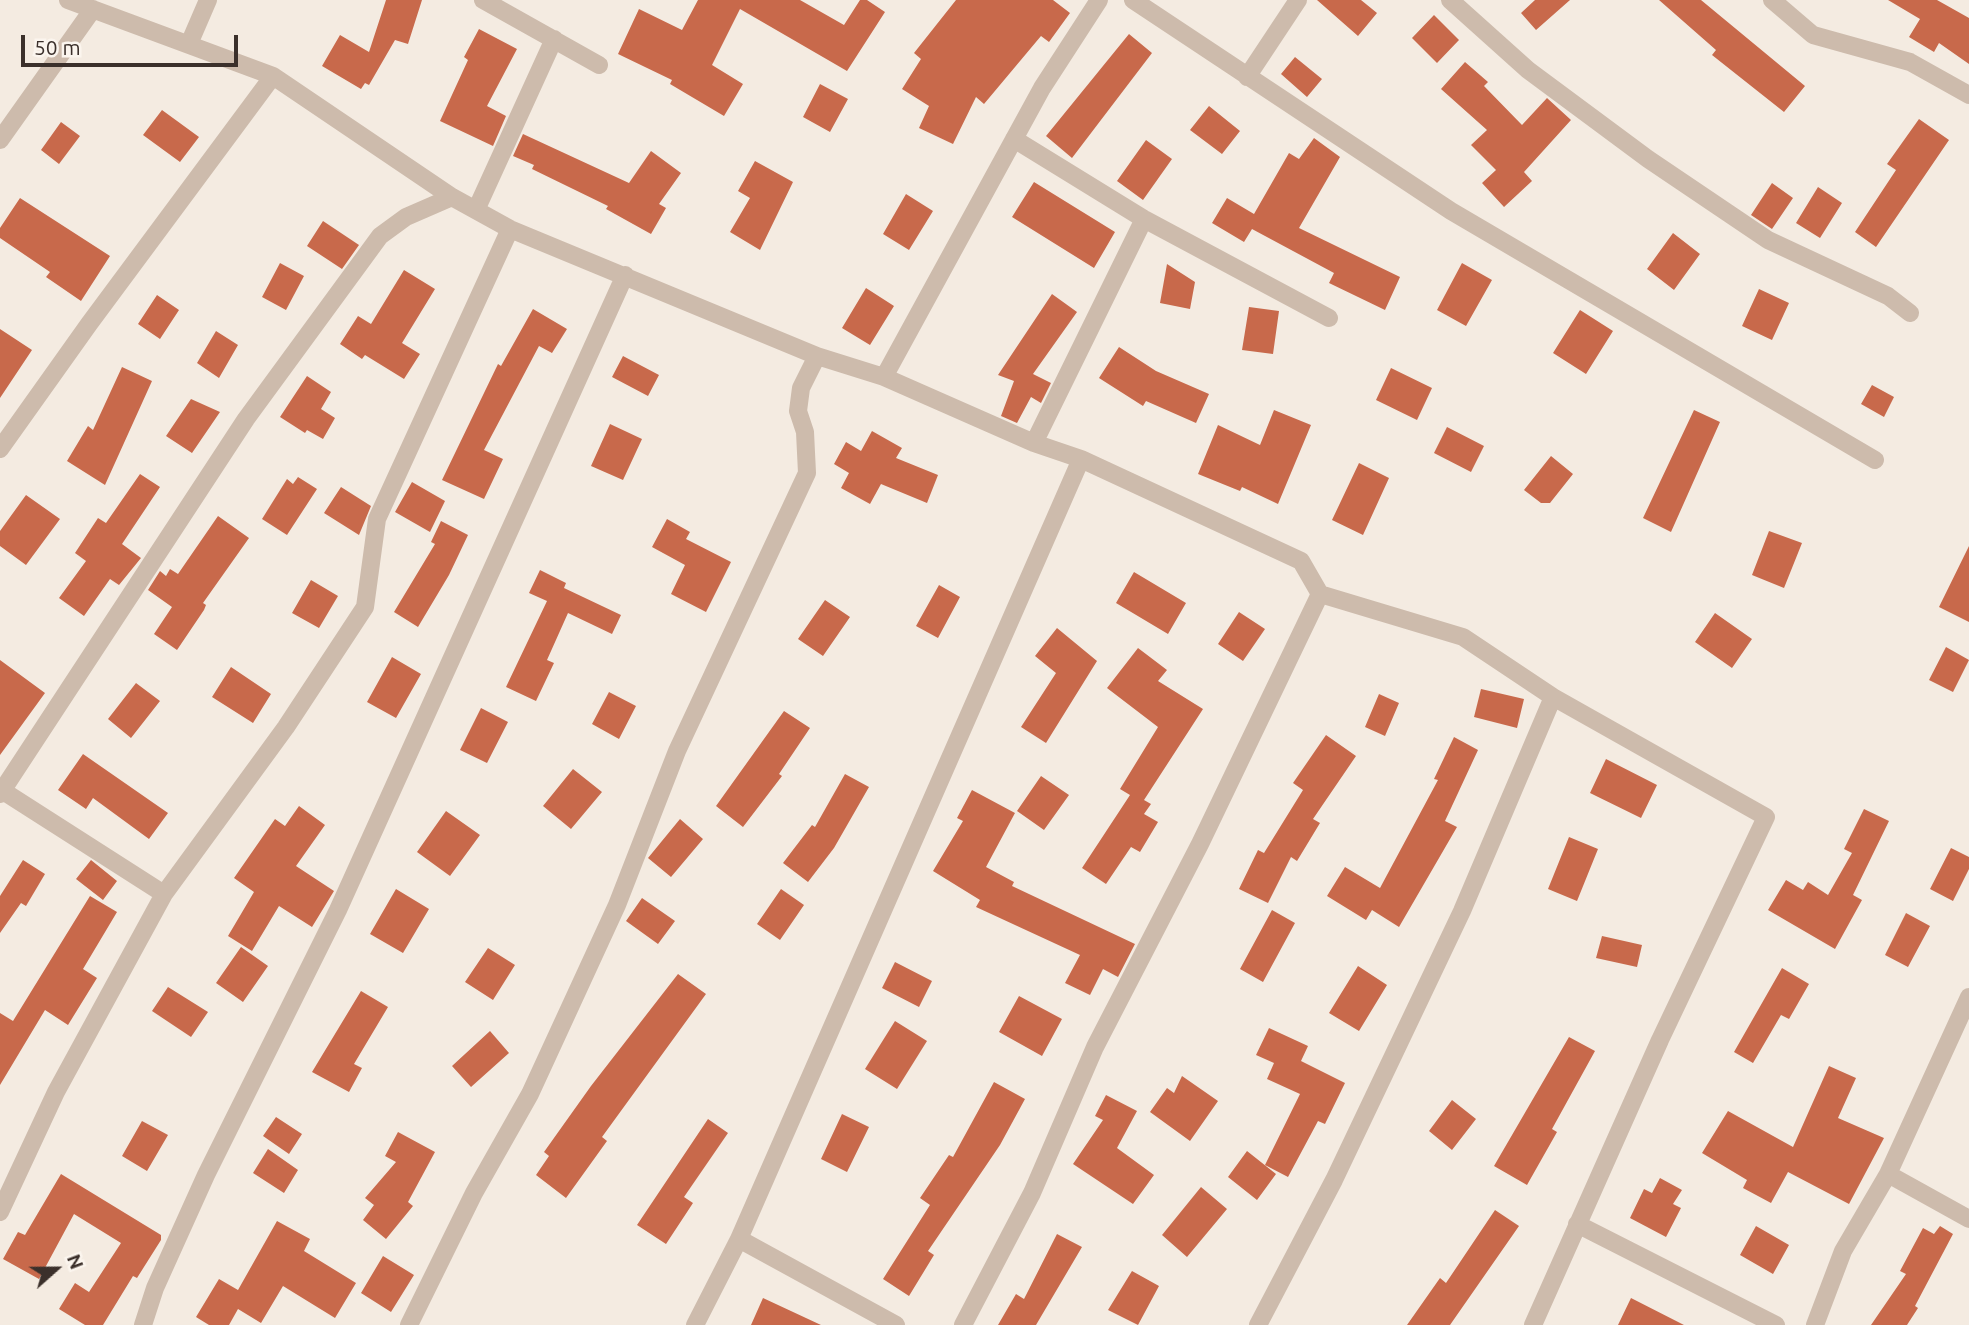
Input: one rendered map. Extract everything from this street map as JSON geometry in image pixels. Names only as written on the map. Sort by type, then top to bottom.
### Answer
[{"type":"street","points":[[68,0],[273,76],[452,197],[510,229],[817,356],[884,377],[1034,443],[1081,459],[1301,561],[1320,594],[1463,637],[1553,697],[1766,817],[1577,1224],[1533,1325]]},
{"type":"street","points":[[188,44],[208,0]]},
{"type":"street","points":[[483,0],[599,65]]},
{"type":"street","points":[[884,377],[1014,139],[1099,0]]},
{"type":"street","points":[[1133,0],[1451,211],[1875,460]]},
{"type":"street","points":[[1247,77],[1298,0]]},
{"type":"street","points":[[1450,0],[1528,70],[1648,159],[1768,240],[1888,296],[1910,313]]},
{"type":"street","points":[[1772,0],[1813,35],[1910,62],[1969,95]]},
{"type":"street","points":[[0,140],[93,9]]},
{"type":"street","points":[[476,211],[554,40]]},
{"type":"street","points":[[0,449],[273,76]]},
{"type":"street","points":[[1014,139],[1144,219],[1329,318]]},
{"type":"street","points":[[164,894],[1,792],[246,419],[380,236],[406,217],[452,197]]},
{"type":"street","points":[[1034,443],[1144,219]]},
{"type":"street","points":[[0,1212],[56,1092],[164,894],[286,726],[365,607],[377,519],[510,229]]},
{"type":"street","points":[[143,1325],[155,1288],[206,1175],[338,910],[625,275]]},
{"type":"street","points":[[409,1325],[474,1193],[530,1094],[617,905],[677,751],[807,473],[804,432],[798,411],[802,388],[817,356]]},
{"type":"street","points":[[695,1325],[739,1239],[1081,459]]},
{"type":"street","points":[[963,1325],[1032,1193],[1095,1047],[1200,844],[1320,594]]},
{"type":"street","points":[[1258,1325],[1334,1180],[1462,911],[1553,697]]},
{"type":"street","points":[[1815,1325],[1843,1251],[1888,1174],[1969,997]]},
{"type":"street","points":[[1888,1174],[1969,1219]]},
{"type":"street","points":[[1577,1224],[1776,1325]]},
{"type":"street","points":[[739,1239],[896,1325]]},
{"type":"building","points":[[386,0],[422,0],[408,44],[395,40],[369,85],[365,83],[361,89],[322,66],[340,35],[369,52]]},
{"type":"building","points":[[698,0],[800,0],[844,25],[860,0],[867,0],[885,12],[847,71],[740,9],[712,65],[743,84],[724,116],[670,84],[672,80],[618,54],[639,9],[682,30]]},
{"type":"building","points":[[956,0],[1053,0],[1070,13],[1049,42],[1041,36],[984,104],[976,97],[953,144],[919,128],[929,106],[902,89],[921,59],[914,53]]},
{"type":"building","points":[[1317,0],[1361,0],[1377,13],[1358,36]]},
{"type":"building","points":[[1535,0],[1570,0],[1536,30],[1521,13]]},
{"type":"building","points":[[1659,0],[1701,0],[1805,86],[1784,112],[1712,55],[1716,50]]},
{"type":"building","points":[[1888,0],[1937,0],[1969,18],[1969,64],[1939,43],[1934,52],[1909,37],[1920,19]]},
{"type":"building","points":[[1434,15],[1459,40],[1437,63],[1412,38]]},
{"type":"building","points":[[479,29],[517,49],[487,106],[506,116],[493,146],[440,121],[468,60],[464,57]]},
{"type":"building","points":[[1129,34],[1152,53],[1072,158],[1046,136]]},
{"type":"building","points":[[1295,57],[1322,79],[1307,97],[1281,74]]},
{"type":"building","points":[[1465,62],[1488,82],[1484,86],[1522,125],[1547,98],[1571,120],[1524,172],[1532,181],[1504,207],[1482,183],[1496,170],[1471,145],[1487,130],[1441,89]]},
{"type":"building","points":[[820,84],[848,99],[830,132],[803,117]]},
{"type":"building","points":[[1209,106],[1240,131],[1222,154],[1190,130]]},
{"type":"building","points":[[162,110],[199,137],[180,162],[143,135]]},
{"type":"building","points":[[1919,119],[1949,140],[1876,247],[1855,232],[1896,170],[1887,164]]},
{"type":"building","points":[[61,122],[80,136],[59,164],[41,150]]},
{"type":"building","points":[[523,134],[629,183],[651,151],[681,173],[659,204],[666,208],[651,234],[606,209],[608,206],[532,169],[534,165],[513,156]]},
{"type":"building","points":[[1314,138],[1340,157],[1299,228],[1400,277],[1385,310],[1329,283],[1334,273],[1252,229],[1244,242],[1212,223],[1227,198],[1254,214],[1289,153],[1299,159]]},
{"type":"building","points":[[1146,140],[1172,159],[1143,200],[1117,181]]},
{"type":"building","points":[[755,161],[793,182],[760,250],[730,232],[750,198],[738,191]]},
{"type":"building","points":[[1034,182],[1115,232],[1094,268],[1012,217]]},
{"type":"building","points":[[1772,183],[1793,198],[1772,229],[1751,215]]},
{"type":"building","points":[[1818,187],[1842,203],[1820,238],[1796,223]]},
{"type":"building","points":[[906,194],[933,211],[909,250],[883,234]]},
{"type":"building","points":[[20,198],[110,256],[81,301],[46,277],[50,272],[0,238],[0,228]]},
{"type":"building","points":[[323,221],[359,245],[342,269],[307,246]]},
{"type":"building","points":[[1673,233],[1700,254],[1674,290],[1647,269]]},
{"type":"building","points":[[280,263],[304,276],[286,310],[262,297]]},
{"type":"building","points":[[1462,263],[1492,280],[1466,326],[1437,310]]},
{"type":"building","points":[[1167,264],[1195,282],[1190,309],[1160,303]]},
{"type":"building","points":[[404,270],[435,289],[402,343],[420,354],[404,379],[365,355],[362,359],[340,344],[358,316],[371,324]]},
{"type":"building","points":[[866,288],[894,306],[870,345],[842,328]]},
{"type":"building","points":[[1759,289],[1789,303],[1772,340],[1742,326]]},
{"type":"building","points":[[1052,294],[1077,312],[1033,374],[1051,383],[1041,403],[1031,397],[1017,423],[1001,416],[1014,381],[998,375]]},
{"type":"building","points":[[157,295],[179,310],[160,339],[138,324]]},
{"type":"building","points":[[1249,307],[1279,311],[1273,354],[1242,350]]},
{"type":"building","points":[[533,309],[567,329],[552,353],[539,346],[484,450],[503,459],[484,499],[442,480],[498,364],[501,366]]},
{"type":"building","points":[[1580,310],[1613,331],[1586,374],[1553,353]]},
{"type":"building","points":[[0,329],[32,350],[0,398]]},
{"type":"building","points":[[216,331],[238,345],[219,378],[197,363]]},
{"type":"building","points":[[1119,347],[1156,371],[1209,394],[1196,423],[1146,401],[1143,406],[1099,378]]},
{"type":"building","points":[[623,356],[659,375],[648,396],[612,377]]},
{"type":"building","points":[[122,367],[152,381],[105,485],[67,461],[88,426],[93,430]]},
{"type":"building","points":[[1391,368],[1432,388],[1417,420],[1376,400]]},
{"type":"building","points":[[307,376],[331,392],[321,409],[335,418],[323,439],[307,430],[305,433],[280,417]]},
{"type":"building","points":[[1872,385],[1894,397],[1884,417],[1861,404]]},
{"type":"building","points":[[191,399],[220,412],[192,453],[166,436]]},
{"type":"building","points":[[1274,410],[1311,425],[1278,504],[1242,487],[1240,491],[1198,474],[1218,425],[1260,445]]},
{"type":"building","points":[[1694,410],[1720,422],[1671,532],[1643,518]]},
{"type":"building","points":[[610,424],[642,439],[623,480],[591,466]]},
{"type":"building","points":[[1447,427],[1484,446],[1471,472],[1434,453]]},
{"type":"building","points":[[872,431],[902,448],[896,458],[938,475],[927,503],[881,484],[870,504],[841,488],[849,473],[834,464],[846,442],[861,451]]},
{"type":"building","points":[[1551,456],[1573,474],[1550,503],[1541,503],[1524,490]]},
{"type":"building","points":[[1359,463],[1389,478],[1363,535],[1332,520]]},
{"type":"building","points":[[140,474],[160,487],[122,544],[141,558],[119,585],[110,579],[84,616],[59,598],[86,561],[75,553],[98,518],[106,523]]},
{"type":"building","points":[[298,477],[317,489],[287,535],[262,519],[287,479],[293,484]]},
{"type":"building","points":[[412,482],[445,501],[430,532],[395,512]]},
{"type":"building","points":[[341,487],[371,506],[359,535],[324,513]]},
{"type":"building","points":[[26,495],[60,519],[26,565],[0,546],[0,531]]},
{"type":"building","points":[[218,516],[249,538],[203,603],[206,605],[204,610],[177,650],[154,634],[172,607],[148,590],[160,571],[166,576],[170,569],[178,574]]},
{"type":"building","points":[[667,519],[690,532],[686,539],[731,562],[706,612],[671,594],[685,565],[652,547]]},
{"type":"building","points":[[441,521],[468,535],[449,575],[418,627],[394,612],[435,544],[431,542]]},
{"type":"building","points":[[1769,531],[1802,543],[1784,588],[1752,575]]},
{"type":"building","points":[[1969,546],[1969,622],[1939,607]]},
{"type":"building","points":[[540,570],[566,583],[564,588],[621,615],[612,634],[568,613],[547,660],[554,663],[536,701],[506,687],[547,601],[529,593]]},
{"type":"building","points":[[1134,572],[1186,603],[1168,634],[1116,603]]},
{"type":"building","points":[[311,580],[338,596],[319,628],[292,613]]},
{"type":"building","points":[[939,585],[960,597],[938,638],[916,626]]},
{"type":"building","points":[[825,600],[850,617],[823,656],[798,639]]},
{"type":"building","points":[[1239,612],[1265,629],[1243,661],[1218,644]]},
{"type":"building","points":[[1715,613],[1752,639],[1732,668],[1695,642]]},
{"type":"building","points":[[1057,628],[1097,661],[1046,743],[1021,727],[1056,673],[1035,656]]},
{"type":"building","points":[[1946,647],[1969,660],[1953,692],[1929,680]]},
{"type":"building","points":[[1138,648],[1167,670],[1158,681],[1203,709],[1144,800],[1151,804],[1144,814],[1158,822],[1140,852],[1131,847],[1106,884],[1082,868],[1130,795],[1120,789],[1158,727],[1107,688]]},
{"type":"building","points":[[392,657],[421,674],[396,718],[367,702]]},
{"type":"building","points":[[0,660],[45,693],[0,755]]},
{"type":"building","points":[[231,667],[271,694],[253,723],[212,697]]},
{"type":"building","points":[[136,683],[160,701],[131,738],[108,719]]},
{"type":"building","points":[[1481,689],[1524,699],[1517,728],[1474,717]]},
{"type":"building","points":[[609,692],[636,706],[619,739],[592,724]]},
{"type":"building","points":[[1379,694],[1399,703],[1385,736],[1365,727]]},
{"type":"building","points":[[481,708],[508,722],[487,763],[460,750]]},
{"type":"building","points":[[784,711],[810,728],[779,774],[782,776],[743,827],[716,806]]},
{"type":"building","points":[[1326,735],[1356,756],[1313,819],[1320,823],[1297,861],[1291,857],[1268,903],[1239,889],[1258,850],[1264,853],[1303,790],[1293,783]]},
{"type":"building","points":[[1454,737],[1478,750],[1445,821],[1457,827],[1399,927],[1372,910],[1366,920],[1327,896],[1345,867],[1380,888],[1438,780],[1434,779]]},
{"type":"building","points":[[83,754],[168,813],[149,839],[93,798],[86,809],[58,790]]},
{"type":"building","points":[[1606,759],[1657,785],[1641,818],[1590,793]]},
{"type":"building","points":[[573,769],[602,792],[571,829],[543,806]]},
{"type":"building","points":[[845,774],[869,787],[834,848],[808,882],[783,863],[812,825],[815,827]]},
{"type":"building","points":[[1041,776],[1069,795],[1044,830],[1017,811]]},
{"type":"building","points":[[972,790],[1015,813],[986,867],[1014,882],[1012,886],[1135,944],[1118,977],[1103,969],[1090,995],[1065,983],[1080,955],[976,907],[980,900],[933,871],[963,821],[957,818]]},
{"type":"building","points":[[299,806],[325,825],[296,866],[334,891],[312,927],[279,906],[252,951],[228,936],[254,892],[234,878],[275,819],[285,826]]},
{"type":"building","points":[[1864,809],[1889,821],[1853,895],[1862,900],[1835,949],[1768,910],[1786,880],[1803,890],[1808,882],[1828,895],[1852,853],[1844,849]]},
{"type":"building","points":[[446,811],[480,835],[450,876],[417,852]]},
{"type":"building","points":[[680,819],[703,839],[671,877],[648,858]]},
{"type":"building","points":[[1569,837],[1598,849],[1577,901],[1548,889]]},
{"type":"building","points":[[1951,848],[1969,857],[1969,869],[1953,901],[1930,889]]},
{"type":"building","points":[[23,860],[45,874],[26,906],[21,903],[0,933],[0,896]]},
{"type":"building","points":[[91,860],[117,881],[103,900],[76,879]]},
{"type":"building","points":[[396,889],[429,909],[403,953],[370,934]]},
{"type":"building","points":[[781,889],[804,905],[780,940],[757,924]]},
{"type":"building","points":[[90,896],[117,912],[83,969],[97,978],[68,1025],[45,1010],[0,1085],[0,1013],[13,1021]]},
{"type":"building","points":[[642,898],[675,921],[658,944],[626,921]]},
{"type":"building","points":[[1272,910],[1295,923],[1263,982],[1240,969]]},
{"type":"building","points":[[1906,913],[1930,926],[1908,967],[1885,955]]},
{"type":"building","points":[[1602,936],[1642,945],[1637,967],[1596,958]]},
{"type":"building","points":[[241,947],[268,966],[243,1002],[216,983]]},
{"type":"building","points":[[488,948],[515,965],[493,1000],[465,982]]},
{"type":"building","points":[[895,962],[932,981],[919,1007],[882,988]]},
{"type":"building","points":[[1358,966],[1387,985],[1359,1031],[1329,1013]]},
{"type":"building","points":[[1782,968],[1809,984],[1789,1019],[1781,1015],[1753,1063],[1734,1052]]},
{"type":"building","points":[[678,974],[706,994],[602,1137],[607,1141],[566,1198],[536,1175],[549,1156],[544,1152],[591,1086]]},
{"type":"building","points":[[168,987],[208,1012],[191,1037],[152,1011]]},
{"type":"building","points":[[361,991],[388,1007],[354,1064],[362,1068],[349,1092],[312,1072]]},
{"type":"building","points":[[1019,996],[1062,1019],[1042,1056],[999,1032]]},
{"type":"building","points":[[895,1021],[927,1041],[897,1089],[865,1069]]},
{"type":"building","points":[[1269,1028],[1308,1046],[1301,1061],[1345,1083],[1325,1124],[1318,1121],[1288,1177],[1265,1165],[1300,1094],[1267,1079],[1274,1063],[1256,1055]]},
{"type":"building","points":[[490,1031],[509,1053],[471,1087],[452,1066]]},
{"type":"building","points":[[1569,1037],[1595,1051],[1552,1129],[1557,1132],[1527,1185],[1494,1166]]},
{"type":"building","points":[[1829,1066],[1856,1078],[1838,1118],[1884,1138],[1849,1204],[1788,1172],[1771,1203],[1743,1188],[1747,1180],[1702,1153],[1728,1111],[1793,1147]]},
{"type":"building","points":[[1182,1076],[1218,1101],[1190,1141],[1150,1112],[1167,1088],[1174,1093]]},
{"type":"building","points":[[994,1082],[1025,1099],[1000,1145],[928,1251],[934,1255],[909,1296],[883,1279],[930,1205],[920,1198],[949,1155],[953,1157]]},
{"type":"building","points":[[1106,1095],[1137,1111],[1117,1148],[1154,1175],[1133,1204],[1073,1164],[1103,1120],[1095,1116]]},
{"type":"building","points":[[1452,1100],[1476,1119],[1452,1150],[1429,1131]]},
{"type":"building","points":[[842,1114],[869,1127],[847,1172],[821,1159]]},
{"type":"building","points":[[276,1117],[302,1134],[289,1154],[263,1136]]},
{"type":"building","points":[[708,1119],[728,1133],[684,1197],[693,1203],[666,1244],[637,1225]]},
{"type":"building","points":[[142,1121],[168,1135],[147,1171],[122,1156]]},
{"type":"building","points":[[398,1132],[435,1152],[408,1202],[413,1206],[386,1239],[363,1220],[374,1205],[365,1198],[396,1162],[385,1156]]},
{"type":"building","points":[[268,1149],[298,1170],[284,1193],[253,1173]]},
{"type":"building","points":[[1247,1151],[1276,1174],[1257,1200],[1228,1177]]},
{"type":"building","points":[[61,1174],[161,1235],[161,1240],[137,1278],[133,1276],[103,1325],[85,1325],[59,1309],[75,1283],[89,1292],[121,1243],[74,1214],[39,1279],[3,1259],[18,1232],[25,1235]]},
{"type":"building","points":[[1660,1178],[1682,1190],[1673,1204],[1681,1208],[1666,1237],[1630,1218],[1644,1189],[1652,1193]]},
{"type":"building","points":[[1201,1187],[1227,1209],[1187,1257],[1162,1235]]},
{"type":"building","points":[[1495,1210],[1519,1226],[1450,1325],[1407,1325],[1440,1278],[1446,1283]]},
{"type":"building","points":[[277,1221],[310,1239],[304,1251],[356,1283],[335,1318],[283,1286],[261,1323],[238,1309],[229,1325],[209,1325],[196,1317],[219,1279],[238,1290]]},
{"type":"building","points":[[1756,1226],[1789,1245],[1773,1274],[1740,1255]]},
{"type":"building","points":[[1940,1226],[1953,1234],[1915,1306],[1918,1308],[1907,1325],[1871,1325],[1906,1274],[1900,1271],[1923,1228],[1934,1234]]},
{"type":"building","points":[[1057,1234],[1082,1247],[1036,1325],[998,1325],[1016,1294],[1024,1299]]},
{"type":"building","points":[[383,1256],[414,1275],[391,1312],[361,1293]]},
{"type":"building","points":[[1132,1271],[1159,1286],[1138,1325],[1108,1310]]},
{"type":"building","points":[[763,1298],[821,1325],[751,1325]]},
{"type":"building","points":[[1631,1298],[1684,1325],[1618,1325]]}]
